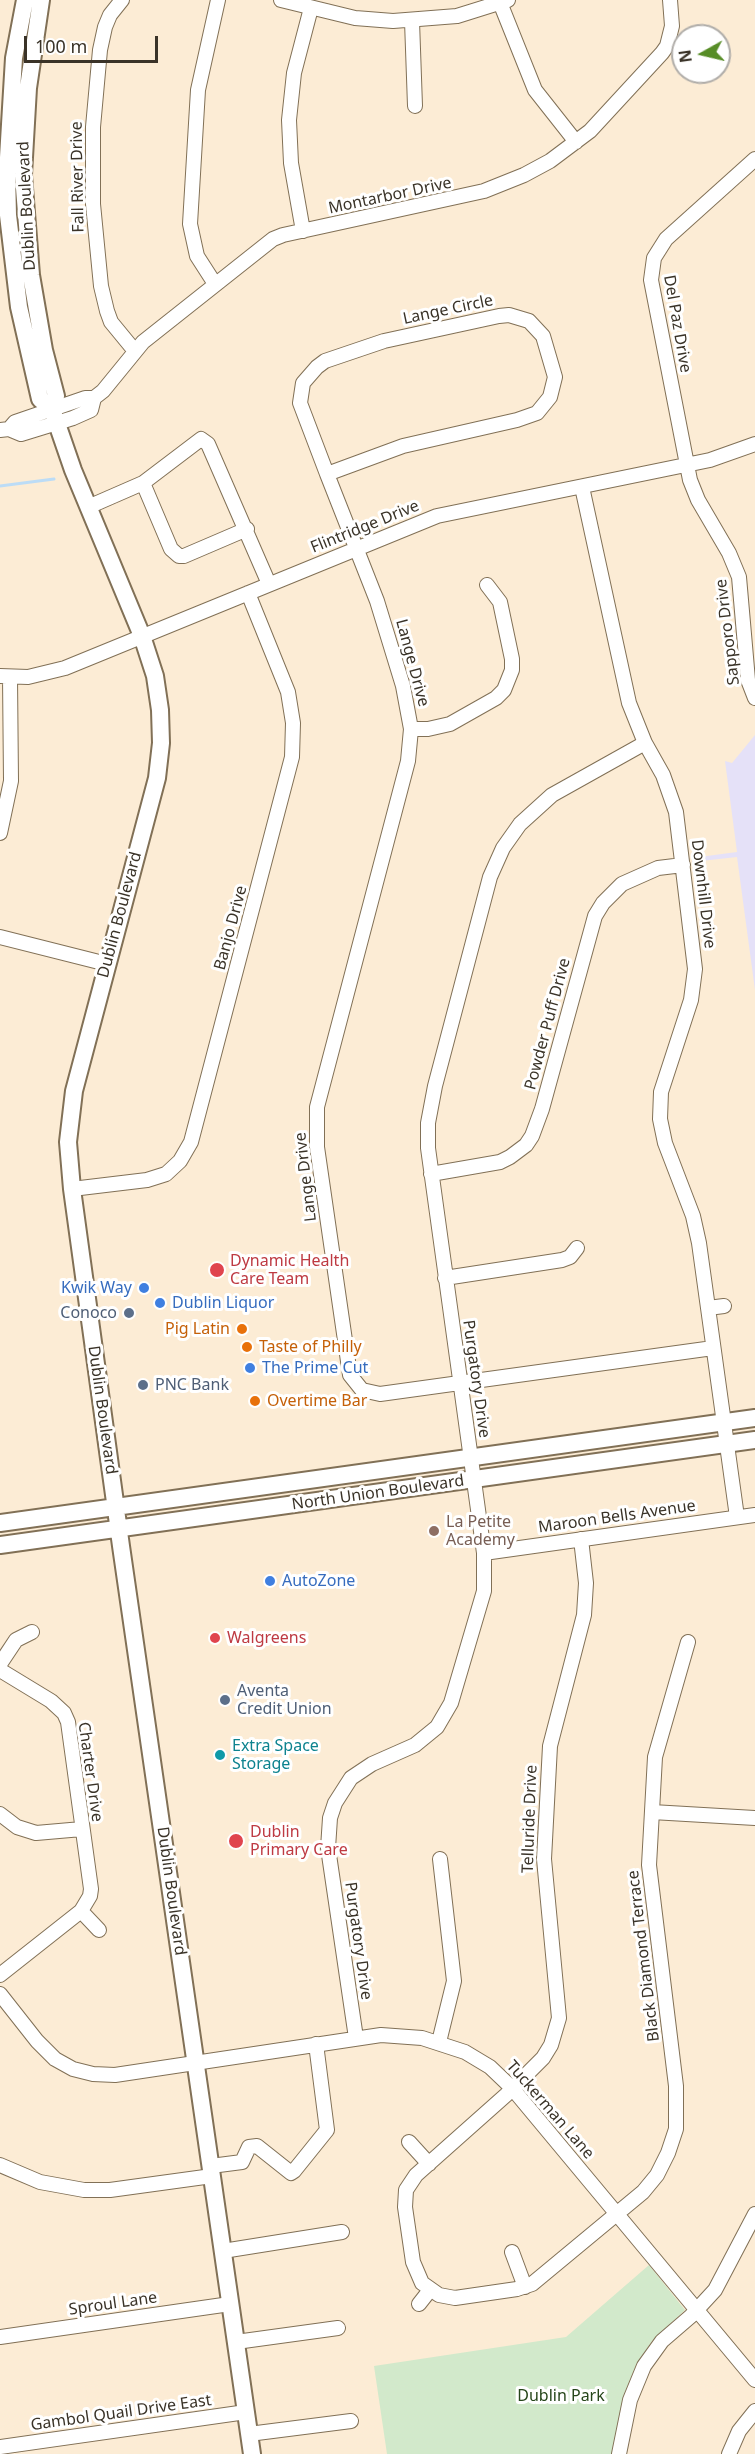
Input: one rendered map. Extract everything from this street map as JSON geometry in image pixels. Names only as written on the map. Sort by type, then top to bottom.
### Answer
[{"type":"main road","name":"Dublin Boulevard","points":[[25,0],[14,58],[8,123],[8,215],[13,269],[26,345],[40,399],[54,416],[88,507],[142,636],[158,692],[161,726],[159,760],[152,800],[70,1108],[68,1142],[72,1189],[118,1530],[252,2454]]},
{"type":"main road","name":"Dublin Boulevard","points":[[41,0],[28,88],[23,175],[31,275],[44,350],[56,396],[54,416]]},
{"type":"main road","name":"North Union Boulevard","points":[[0,1523],[755,1418]]},
{"type":"main road","name":"North Union Boulevard","points":[[0,1545],[755,1440]]},
{"type":"street","name":"Fall River Drive","points":[[122,0],[110,15],[100,50],[93,127],[93,204],[101,286],[107,311],[111,322],[134,350]]},
{"type":"street","points":[[215,284],[197,256],[190,224],[198,90],[218,0]]},
{"type":"street","points":[[281,0],[373,20],[412,21],[457,16],[502,1],[535,90],[576,142]]},
{"type":"street","name":"Montarbor Drive","points":[[4,430],[15,422],[54,416],[85,398],[94,398],[103,391],[134,350],[273,239],[483,191],[524,175],[550,161],[600,121],[662,53],[670,36],[671,7],[686,13]]},
{"type":"street","points":[[303,231],[291,163],[290,120],[294,73],[311,8]]},
{"type":"street","points":[[412,21],[415,106]]},
{"type":"street","name":"Del Paz Drive","points":[[688,465],[652,291],[651,269],[659,247],[666,239],[755,159]]},
{"type":"street","name":"Lange Circle","points":[[327,474],[403,446],[517,420],[537,413],[545,406],[554,388],[555,377],[543,336],[529,321],[509,315],[499,316],[384,341],[317,367],[303,383],[300,403],[327,474],[357,548]]},
{"type":"street","points":[[88,507],[142,483],[201,438],[208,444],[247,529],[269,584]]},
{"type":"street","name":"Flintridge Drive","points":[[5,676],[28,677],[50,672],[436,516],[688,465],[726,456],[755,444]]},
{"type":"street","name":"Sapporo Drive","points":[[688,465],[698,500],[729,553],[739,577],[748,680],[755,698]]},
{"type":"street","points":[[142,483],[171,549],[179,556],[184,556],[247,529]]},
{"type":"street","name":"Downhill Drive","points":[[582,487],[626,692],[645,743],[663,775],[674,802],[695,956],[694,979],[692,1000],[661,1092],[660,1119],[665,1143],[696,1230],[737,1517]]},
{"type":"street","name":"Lange Drive","points":[[357,548],[371,583],[397,665],[410,714],[411,729],[408,761],[317,1107],[316,1132],[350,1375],[362,1389],[381,1394],[713,1348]]},
{"type":"street","points":[[411,729],[428,729],[450,724],[496,698],[508,682],[512,670],[512,659],[500,602],[487,585]]},
{"type":"street","name":"Banjo Drive","points":[[72,1189],[147,1179],[166,1174],[180,1161],[191,1142],[292,757],[293,723],[288,692],[248,593]]},
{"type":"street","points":[[0,833],[11,781],[5,676]]},
{"type":"street","name":"Purgatory Drive","points":[[356,2038],[328,1848],[330,1818],[334,1803],[351,1778],[372,1764],[416,1745],[437,1727],[451,1703],[484,1592],[484,1553],[431,1174],[428,1123],[435,1086],[490,877],[500,855],[520,824],[542,803],[645,743]]},
{"type":"street","name":"Powder Puff Drive","points":[[431,1174],[500,1162],[510,1158],[526,1145],[532,1136],[542,1109],[595,916],[603,903],[622,884],[658,868],[683,865]]},
{"type":"street","points":[[0,937],[107,964]]},
{"type":"street","points":[[445,1278],[562,1260],[570,1257],[577,1248]]},
{"type":"street","points":[[708,1308],[724,1306]]},
{"type":"street","name":"Maroon Bells Avenue","points":[[484,1553],[755,1515]]},
{"type":"street","name":"Telluride Drive","points":[[430,2290],[422,2283],[413,2262],[405,2198],[410,2182],[543,2058],[551,2045],[560,2018],[544,1873],[544,1848],[550,1746],[584,1615],[585,1573],[581,1539]]},
{"type":"street","points":[[0,1664],[16,1640],[32,1632]]},
{"type":"street","name":"Black Diamond Terrace","points":[[525,2287],[539,2279],[643,2192],[657,2175],[672,2142],[677,2115],[676,2086],[649,1872],[655,1757],[688,1642]]},
{"type":"street","name":"Charter Drive","points":[[0,1670],[51,1701],[64,1713],[68,1722],[91,1889],[90,1896],[81,1911]]},
{"type":"street","points":[[652,1812],[755,1818]]},
{"type":"street","points":[[0,1814],[17,1827],[36,1833],[82,1829]]},
{"type":"street","points":[[439,2042],[454,1981],[440,1859]]},
{"type":"street","points":[[0,1975],[81,1911],[99,1930]]},
{"type":"street","name":"Tuckerman Lane","points":[[0,1994],[46,2051],[73,2069],[104,2076],[356,2038],[395,2035],[439,2042],[478,2059],[512,2088],[755,2380]]},
{"type":"street","points":[[0,2165],[40,2182],[78,2190],[110,2190],[211,2171],[242,2162],[249,2147],[257,2146],[291,2173],[327,2130],[316,2044]]},
{"type":"street","points":[[409,2142],[429,2164]]},
{"type":"street","points":[[619,2454],[630,2400],[644,2366],[662,2341],[697,2310],[715,2290],[755,2214]]},
{"type":"street","points":[[223,2251],[342,2232]]},
{"type":"street","points":[[419,2304],[430,2290],[439,2295],[455,2298],[525,2287],[512,2252]]},
{"type":"street","name":"Sproul Lane","points":[[0,2337],[230,2304]]},
{"type":"street","points":[[236,2342],[338,2328]]},
{"type":"street","points":[[729,2454],[739,2431],[755,2411]]},
{"type":"street","name":"Gambol Quail Drive East","points":[[0,2447],[246,2412]]},
{"type":"street","points":[[249,2434],[351,2421]]},
{"type":"shaded area","points":[[755,735],[755,990],[737,857],[692,862],[692,858],[737,852],[725,761],[732,763]]},
{"type":"green space","name":"Dublin Park","points":[[649,2265],[685,2310],[652,2341],[636,2365],[625,2392],[612,2454],[387,2454],[374,2366],[566,2337]]},
{"type":"waterway","points":[[0,486],[54,479]]},
{"type":"place","name":"Dynamic Health Care Team","points":[[217,1270]]},
{"type":"place","name":"Kwik Way","points":[[144,1288]]},
{"type":"place","name":"Dublin Liquor","points":[[160,1303]]},
{"type":"place","name":"Conoco","points":[[129,1313]]},
{"type":"place","name":"Pig Latin","points":[[242,1329]]},
{"type":"place","name":"Taste of Philly","points":[[247,1347]]},
{"type":"place","name":"The Prime Cut","points":[[250,1368]]},
{"type":"place","name":"PNC Bank","points":[[143,1385]]},
{"type":"place","name":"Overtime Bar","points":[[255,1401]]},
{"type":"place","name":"La Petite Academy","points":[[434,1531]]},
{"type":"place","name":"AutoZone","points":[[270,1581]]},
{"type":"place","name":"Walgreens","points":[[215,1638]]},
{"type":"place","name":"Aventa Credit Union","points":[[225,1700]]},
{"type":"place","name":"Extra Space Storage","points":[[220,1755]]},
{"type":"place","name":"Dublin Primary Care","points":[[236,1841]]}]
